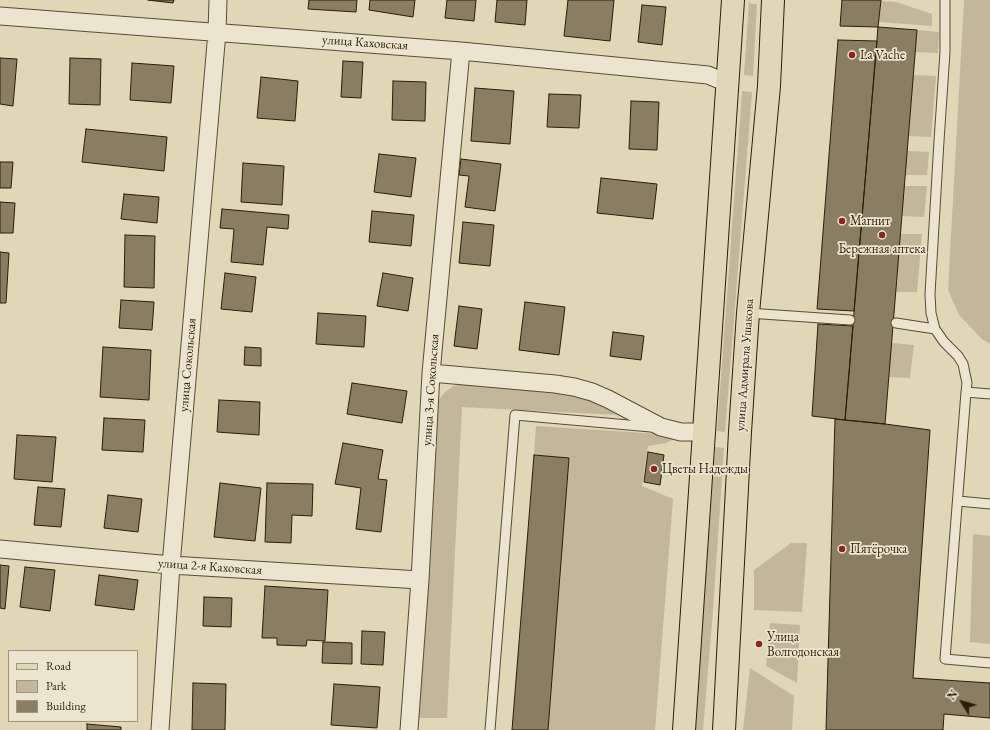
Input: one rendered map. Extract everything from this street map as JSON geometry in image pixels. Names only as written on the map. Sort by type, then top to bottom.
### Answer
[{"type":"main road","points":[[684,730],[733,0]]},
{"type":"main road","name":"улица Адмирала Ушакова","points":[[724,730],[740,432],[748,313],[769,86],[773,0]]},
{"type":"street","name":"улица Сокольская","points":[[160,730],[171,565],[217,32],[218,0]]},
{"type":"street","name":"улица Каховская","points":[[0,16],[461,51],[708,75],[727,83]]},
{"type":"street","name":"улица 3-я Сокольская","points":[[409,730],[420,580],[431,373],[461,51]]},
{"type":"street","points":[[431,373],[574,387],[592,392],[608,399],[661,427],[681,432],[703,432]]},
{"type":"street","name":"улица 2-я Каховская","points":[[0,549],[171,565],[420,580]]},
{"type":"lane","points":[[946,0],[945,52],[930,294],[931,313],[935,329],[963,364],[966,378],[966,392],[945,659],[990,663]]},
{"type":"lane","points":[[748,313],[850,320]]},
{"type":"lane","points":[[896,323],[935,329]]},
{"type":"lane","points":[[966,392],[990,394]]},
{"type":"lane","points":[[490,730],[515,415],[661,427]]},
{"type":"lane","points":[[958,501],[990,504]]},
{"type":"green space","points":[[964,0],[990,0],[990,344],[982,339],[959,315],[948,290]]},
{"type":"green space","points":[[749,1],[751,4],[757,4],[753,76],[744,75]]},
{"type":"green space","points":[[880,1],[896,2],[932,14],[932,26],[879,22]]},
{"type":"green space","points":[[917,30],[939,32],[938,53],[915,52]]},
{"type":"green space","points":[[913,75],[936,76],[931,137],[908,136]]},
{"type":"green space","points":[[742,91],[752,92],[725,432],[717,431]]},
{"type":"green space","points":[[907,151],[929,152],[927,175],[905,175]]},
{"type":"green space","points":[[904,186],[927,186],[924,217],[902,216]]},
{"type":"green space","points":[[900,234],[922,234],[917,292],[895,292]]},
{"type":"green space","points":[[891,343],[914,345],[910,378],[889,377]]},
{"type":"green space","points":[[462,384],[558,391],[582,397],[599,404],[617,415],[462,407],[447,718],[419,718],[434,412],[438,401],[444,393],[453,386]]},
{"type":"green space","points":[[536,426],[675,435],[674,439],[666,443],[648,446],[642,486],[673,499],[655,730],[548,730],[569,458],[534,455]]},
{"type":"green space","points":[[715,447],[724,448],[713,610],[703,730],[695,730]]},
{"type":"green space","points":[[973,534],[990,536],[990,644],[970,642]]},
{"type":"green space","points":[[791,543],[807,543],[802,612],[754,610],[754,570]]},
{"type":"green space","points":[[770,623],[800,625],[797,683],[766,666]]},
{"type":"green space","points":[[750,668],[794,696],[792,730],[743,730]]},
{"type":"building","points":[[148,0],[174,0],[173,3]]},
{"type":"building","points":[[309,0],[357,0],[356,12],[308,9]]},
{"type":"building","points":[[370,0],[415,0],[413,17],[369,10]]},
{"type":"building","points":[[447,0],[476,0],[474,21],[445,18]]},
{"type":"building","points":[[497,0],[527,0],[525,25],[495,22]]},
{"type":"building","points":[[568,0],[614,0],[610,41],[564,36]]},
{"type":"building","points":[[842,0],[881,0],[878,27],[840,26]]},
{"type":"building","points":[[642,5],[666,7],[662,45],[638,42]]},
{"type":"building","points":[[878,27],[917,30],[885,424],[845,420]]},
{"type":"building","points":[[838,40],[877,41],[854,311],[817,309]]},
{"type":"building","points":[[0,58],[17,59],[13,106],[0,104]]},
{"type":"building","points":[[70,58],[101,59],[100,105],[69,104]]},
{"type":"building","points":[[343,61],[363,62],[361,98],[341,97]]},
{"type":"building","points":[[132,63],[174,66],[171,103],[130,100]]},
{"type":"building","points":[[261,77],[298,81],[295,121],[257,118]]},
{"type":"building","points":[[393,81],[426,82],[425,121],[392,120]]},
{"type":"building","points":[[475,88],[514,91],[510,144],[471,141]]},
{"type":"building","points":[[549,94],[581,95],[579,128],[547,127]]},
{"type":"building","points":[[631,101],[659,102],[657,150],[629,149]]},
{"type":"building","points":[[86,129],[167,137],[164,171],[82,162]]},
{"type":"building","points":[[379,154],[416,158],[411,197],[374,192]]},
{"type":"building","points":[[461,159],[501,164],[495,211],[465,207],[469,176],[459,175]]},
{"type":"building","points":[[0,162],[13,162],[11,188],[0,188]]},
{"type":"building","points":[[243,163],[284,166],[282,205],[241,202]]},
{"type":"building","points":[[601,178],[657,184],[653,219],[597,213]]},
{"type":"building","points":[[124,194],[159,197],[157,223],[121,219]]},
{"type":"building","points":[[0,202],[15,203],[13,233],[0,233]]},
{"type":"building","points":[[222,209],[289,215],[288,229],[267,227],[263,265],[231,262],[234,229],[220,228]]},
{"type":"building","points":[[372,211],[414,215],[411,246],[369,242]]},
{"type":"building","points":[[463,222],[494,225],[490,266],[459,263]]},
{"type":"building","points":[[125,235],[155,236],[154,288],[124,287]]},
{"type":"building","points":[[0,252],[9,253],[6,303],[0,303]]},
{"type":"building","points":[[225,273],[256,277],[252,312],[221,309]]},
{"type":"building","points":[[383,273],[413,278],[408,311],[377,306]]},
{"type":"building","points":[[121,300],[154,302],[152,330],[119,328]]},
{"type":"building","points":[[525,302],[565,307],[559,355],[519,350]]},
{"type":"building","points":[[459,306],[482,309],[477,349],[454,346]]},
{"type":"building","points":[[318,313],[366,316],[364,347],[316,344]]},
{"type":"building","points":[[818,324],[853,326],[845,420],[812,416]]},
{"type":"building","points":[[613,332],[644,336],[641,360],[610,356]]},
{"type":"building","points":[[103,347],[151,350],[149,400],[100,397]]},
{"type":"building","points":[[245,347],[261,348],[261,366],[244,365]]},
{"type":"building","points":[[352,383],[407,391],[402,423],[347,414]]},
{"type":"building","points":[[219,400],[260,402],[259,435],[217,432]]},
{"type":"building","points":[[104,418],[145,420],[143,452],[102,450]]},
{"type":"building","points":[[835,419],[930,430],[913,678],[990,683],[990,718],[944,714],[943,730],[826,730]]},
{"type":"building","points":[[17,435],[56,437],[52,482],[14,479]]},
{"type":"building","points":[[343,443],[383,450],[378,479],[387,480],[381,532],[356,529],[361,488],[335,484]]},
{"type":"building","points":[[648,452],[664,455],[660,485],[644,482]]},
{"type":"building","points":[[534,455],[569,458],[548,730],[512,730]]},
{"type":"building","points":[[220,483],[261,488],[255,541],[214,537]]},
{"type":"building","points":[[267,483],[313,484],[312,516],[292,515],[291,543],[265,542]]},
{"type":"building","points":[[38,487],[65,489],[61,527],[34,525]]},
{"type":"building","points":[[108,495],[142,499],[138,532],[104,528]]},
{"type":"building","points":[[0,565],[9,566],[5,609],[0,608]]},
{"type":"building","points":[[25,567],[55,570],[50,611],[20,607]]},
{"type":"building","points":[[99,575],[138,580],[134,610],[95,605]]},
{"type":"building","points":[[265,586],[328,590],[325,641],[307,640],[306,646],[277,645],[277,638],[262,638]]},
{"type":"building","points":[[204,597],[232,598],[231,627],[203,626]]},
{"type":"building","points":[[362,631],[385,632],[383,665],[361,664]]},
{"type":"building","points":[[323,642],[352,643],[352,664],[322,663]]},
{"type":"building","points":[[193,683],[226,684],[225,730],[192,730]]},
{"type":"building","points":[[334,684],[380,687],[377,728],[331,725]]},
{"type":"building","points":[[87,724],[121,727],[121,730],[87,730]]},
{"type":"place","name":"La Vache","points":[[852,55]]},
{"type":"place","name":"Магнит","points":[[842,221]]},
{"type":"place","name":"Бережная аптека","points":[[882,235]]},
{"type":"place","name":"Цветы Надежды","points":[[654,469]]},
{"type":"place","name":"Пятёрочка","points":[[842,549]]},
{"type":"place","name":"Улица Волгодонская","points":[[759,644]]}]
